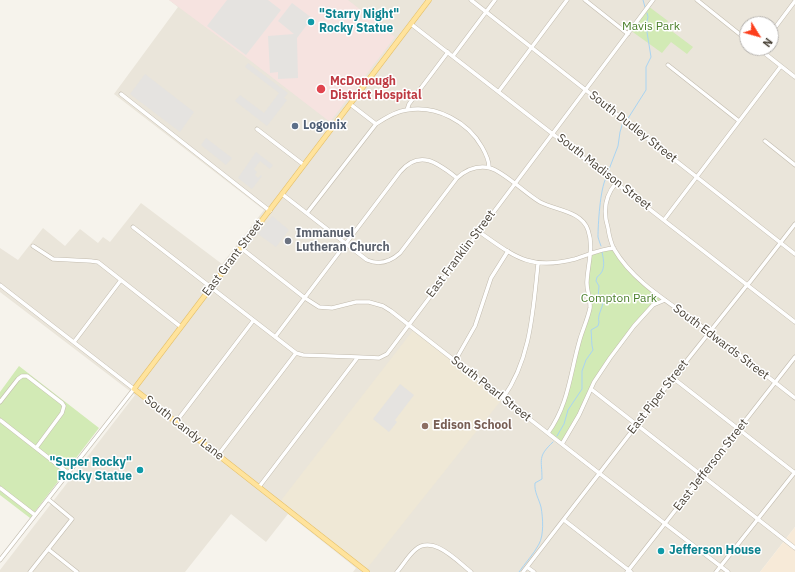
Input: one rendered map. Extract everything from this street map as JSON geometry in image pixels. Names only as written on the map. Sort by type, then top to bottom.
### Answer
[{"type":"main road","name":"East Grant Street","points":[[134,389],[429,0]]},
{"type":"main road","name":"South Candy Lane","points":[[134,389],[367,572]]},
{"type":"street","name":"South Dudley Street","points":[[471,0],[795,254]]},
{"type":"street","points":[[453,56],[495,0]]},
{"type":"street","points":[[499,91],[567,0]]},
{"type":"street","points":[[585,0],[628,34]]},
{"type":"street","name":"East Franklin Street","points":[[296,353],[303,355],[377,358],[383,356],[653,0]]},
{"type":"street","points":[[697,0],[739,34]]},
{"type":"street","points":[[779,22],[795,1]]},
{"type":"street","name":"South Madison Street","points":[[411,24],[795,322]]},
{"type":"street","points":[[408,110],[408,104],[448,52]]},
{"type":"street","points":[[769,56],[795,77]]},
{"type":"street","points":[[668,65],[739,121]]},
{"type":"street","points":[[664,220],[781,66]]},
{"type":"street","points":[[121,94],[270,211]]},
{"type":"street","points":[[350,104],[376,124]]},
{"type":"street","points":[[306,213],[376,124],[392,115],[408,110],[420,109],[441,113],[461,123],[471,132],[480,144],[488,160],[489,168]]},
{"type":"street","points":[[257,129],[304,165]]},
{"type":"street","points":[[765,141],[795,164]]},
{"type":"street","points":[[275,337],[400,172],[407,165],[415,161],[430,160],[457,178]]},
{"type":"street","points":[[282,194],[371,262],[384,262],[393,259],[400,253],[457,178],[474,168],[495,169],[540,202],[576,216],[582,220],[588,229],[591,254],[587,281],[590,302],[589,311],[580,340],[564,405],[548,433]]},
{"type":"street","name":"South Edwards Street","points":[[616,183],[609,194],[605,211],[606,223],[614,248],[629,268],[642,282],[709,331],[795,398]]},
{"type":"street","name":"East Piper Street","points":[[523,572],[709,331],[750,282],[795,224]]},
{"type":"street","points":[[133,227],[296,353],[218,455]]},
{"type":"street","points":[[478,231],[508,252],[538,264],[557,263],[591,254],[603,249],[614,248]]},
{"type":"street","points":[[33,246],[53,259],[98,262],[181,327]]},
{"type":"street","name":"South Pearl Street","points":[[241,248],[305,298],[319,307],[340,307],[356,302],[373,302],[387,308],[728,572]]},
{"type":"street","points":[[456,361],[475,326],[492,278],[499,263],[508,252]]},
{"type":"street","points":[[503,398],[515,378],[525,354],[532,318],[538,264]]},
{"type":"street","points":[[74,342],[121,280]]},
{"type":"street","name":"South Candy Lane","points":[[0,285],[134,389]]},
{"type":"street","points":[[562,444],[603,368],[634,326],[653,305],[666,300]]},
{"type":"street","points":[[176,422],[253,321]]},
{"type":"street","points":[[259,487],[358,357]]},
{"type":"street","name":"East Jefferson Street","points":[[629,571],[795,358]]},
{"type":"street","points":[[0,402],[18,379],[22,376],[27,376],[62,403],[64,406],[62,413],[36,448]]},
{"type":"street","points":[[673,378],[795,473],[716,572]]},
{"type":"street","name":"East Grant Street","points":[[0,560],[134,389]]},
{"type":"street","points":[[591,389],[795,548]]},
{"type":"street","points":[[0,420],[68,473]]},
{"type":"street","points":[[0,488],[35,515]]},
{"type":"street","points":[[30,572],[72,519],[48,499]]},
{"type":"street","points":[[564,520],[629,571]]},
{"type":"street","points":[[397,572],[415,549],[428,544],[439,547],[471,572]]},
{"type":"street","points":[[48,549],[77,572]]},
{"type":"street","points":[[527,567],[534,572]]},
{"type":"shaded area","points":[[169,0],[795,0],[795,527],[760,572],[353,572],[356,568],[288,514],[266,542],[231,514],[185,572],[0,572],[0,570],[135,395],[0,292],[0,248],[18,260],[43,228],[65,246],[80,229],[98,243],[103,237],[110,242],[141,203],[222,264],[264,210],[114,94],[178,7]]},
{"type":"shaded area","name":"McDonough District Hospital","points":[[169,0],[348,0],[395,37],[330,122]]},
{"type":"shaded area","points":[[227,0],[268,0],[281,10],[246,55],[207,26]]},
{"type":"shaded area","points":[[292,3],[312,18],[297,38],[298,78],[278,79],[278,72],[270,73],[268,36],[294,34],[278,21]]},
{"type":"shaded area","points":[[248,63],[288,93],[284,98],[287,100],[267,126],[235,101],[240,95],[264,113],[279,93],[245,67]]},
{"type":"shaded area","points":[[145,74],[194,112],[180,132],[130,94]]},
{"type":"shaded area","points":[[206,138],[232,158],[226,165],[201,145]]},
{"type":"shaded area","points":[[256,152],[273,165],[270,169],[260,161],[254,169],[257,172],[255,175],[258,178],[261,175],[262,176],[252,189],[238,178]]},
{"type":"shaded area","points":[[272,216],[289,230],[276,247],[258,234]]},
{"type":"shaded area","points":[[414,329],[503,398],[365,571],[279,503]]},
{"type":"shaded area","points":[[400,384],[414,395],[395,420],[397,422],[389,432],[373,419]]},
{"type":"shaded area","points":[[795,527],[795,572],[760,572],[785,540]]},
{"type":"green space","name":"Mavis Park","points":[[648,6],[668,21],[665,26],[693,47],[687,54],[671,42],[662,53],[630,30]]},
{"type":"green space","name":"Compton Park","points":[[614,248],[629,268],[665,300],[653,305],[634,326],[598,375],[562,444],[548,433],[558,417],[589,311],[587,287],[591,254]]},
{"type":"green space","points":[[19,366],[99,428],[30,518],[0,495],[0,392]]},
{"type":"waterway","points":[[643,0],[645,7]]},
{"type":"waterway","points":[[627,120],[646,90],[646,67],[651,57],[646,26],[648,17],[647,13]]},
{"type":"waterway","points":[[608,172],[618,146],[623,122]]},
{"type":"waterway","points":[[601,246],[598,237],[599,216],[602,190],[606,178]]},
{"type":"waterway","points":[[557,436],[564,424],[568,410],[582,389],[582,371],[586,360],[593,350],[591,330],[598,326],[599,315],[603,303],[598,297],[599,286],[596,281],[603,269],[604,262],[602,252]]},
{"type":"waterway","points":[[519,572],[535,551],[541,540],[543,526],[542,516],[541,507],[535,489],[535,483],[542,479],[542,455],[553,442]]},
{"type":"place","name":"\"Starry Night\" Rocky Statue","points":[[311,22]]},
{"type":"place","name":"McDonough District Hospital","points":[[321,89]]},
{"type":"place","name":"Logonix","points":[[295,126]]},
{"type":"place","name":"Immanuel Lutheran Church","points":[[288,241]]},
{"type":"place","name":"Edison School","points":[[425,426]]},
{"type":"place","name":"\"Super Rocky\" Rocky Statue","points":[[140,470]]},
{"type":"place","name":"Jefferson House","points":[[661,551]]}]
